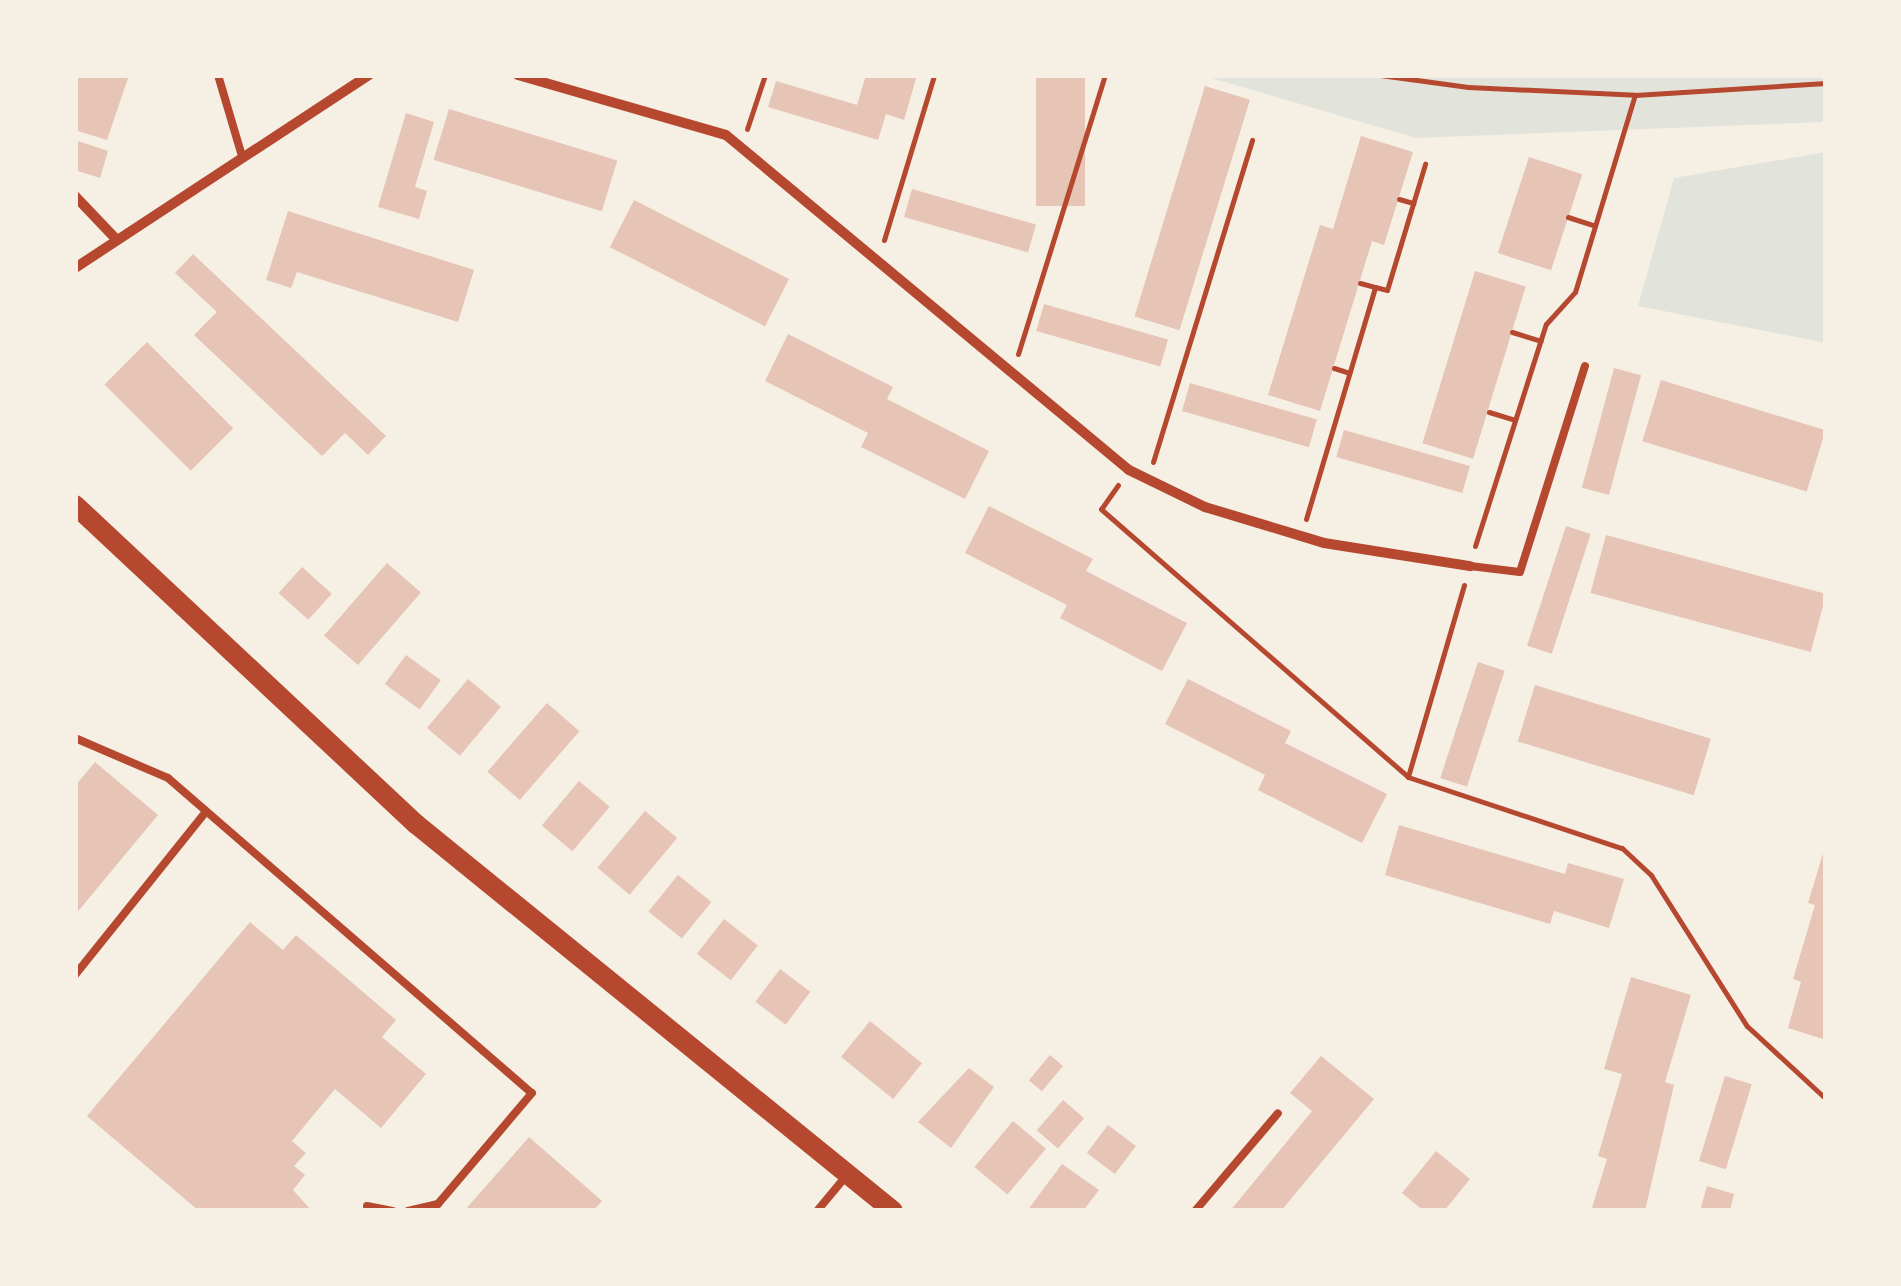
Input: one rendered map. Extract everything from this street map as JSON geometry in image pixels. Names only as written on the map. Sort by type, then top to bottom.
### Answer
[{"type":"main road","points":[[75,505],[416,824],[894,1211]]},
{"type":"street","points":[[75,268],[114,237],[356,79],[370,75]]},
{"type":"street","points":[[518,75],[726,136],[1129,470],[1148,480],[1205,507],[1301,536],[1470,566]]},
{"type":"street","points":[[75,196],[114,237]]},
{"type":"lane","points":[[218,75],[242,156]]},
{"type":"lane","points":[[1470,566],[1520,572],[1584,366]]},
{"type":"lane","points":[[75,738],[168,778],[205,814],[532,1093],[438,1204],[408,1211]]},
{"type":"lane","points":[[75,975],[205,814]]},
{"type":"lane","points":[[1195,1211],[1278,1113]]},
{"type":"lane","points":[[816,1211],[848,1175]]},
{"type":"lane","points":[[367,1206],[393,1211]]},
{"type":"path","points":[[741,148],[765,75]]},
{"type":"path","points":[[877,261],[934,75]]},
{"type":"path","points":[[1012,374],[1104,75]]},
{"type":"path","points":[[1380,75],[1468,88],[1635,95],[1826,84]]},
{"type":"path","points":[[1408,777],[1546,324],[1575,292],[1635,95]]},
{"type":"path","points":[[1148,480],[1252,140]]},
{"type":"path","points":[[1360,282],[1387,290],[1426,164]]},
{"type":"path","points":[[1398,199],[1413,203]]},
{"type":"path","points":[[1568,218],[1595,226]]},
{"type":"path","points":[[1301,536],[1375,287]]},
{"type":"path","points":[[1512,332],[1541,341]]},
{"type":"path","points":[[1334,368],[1349,373]]},
{"type":"path","points":[[1488,412],[1516,420]]},
{"type":"path","points":[[1129,470],[1101,508],[1408,777],[1622,848],[1652,875],[1746,1026],[1826,1098]]},
{"type":"shaded area","points":[[1201,75],[1826,75],[1826,122],[1416,138]]},
{"type":"shaded area","points":[[1826,152],[1826,343],[1638,306],[1674,178]]},
{"type":"building","points":[[75,75],[129,75],[107,140],[75,130]]},
{"type":"building","points":[[866,75],[917,75],[904,120],[886,114],[878,140],[768,107],[776,81],[857,105]]},
{"type":"building","points":[[1036,75],[1085,75],[1085,206],[1036,206]]},
{"type":"building","points":[[1205,86],[1250,100],[1179,330],[1135,316]]},
{"type":"building","points":[[449,109],[617,160],[602,211],[434,160]]},
{"type":"building","points":[[406,113],[434,122],[415,187],[427,191],[419,219],[378,207]]},
{"type":"building","points":[[1361,136],[1413,152],[1384,245],[1372,241],[1320,411],[1268,395],[1320,225],[1333,229]]},
{"type":"building","points":[[75,140],[108,151],[100,178],[75,170]]},
{"type":"building","points":[[1529,157],[1582,174],[1551,270],[1498,253]]},
{"type":"building","points":[[912,189],[1036,225],[1028,252],[904,217]]},
{"type":"building","points":[[634,200],[789,279],[765,326],[610,247]]},
{"type":"building","points":[[288,211],[474,270],[458,322],[297,272],[291,288],[266,280]]},
{"type":"building","points":[[193,254],[386,436],[368,455],[345,433],[322,456],[194,335],[217,312],[175,273]]},
{"type":"building","points":[[1475,271],[1526,286],[1473,459],[1422,443]]},
{"type":"building","points":[[1044,304],[1168,340],[1160,366],[1036,331]]},
{"type":"building","points":[[788,334],[893,387],[887,399],[989,451],[965,499],[861,447],[868,433],[765,381]]},
{"type":"building","points":[[147,342],[233,428],[191,471],[105,384]]},
{"type":"building","points":[[1614,368],[1641,375],[1609,495],[1582,488]]},
{"type":"building","points":[[1661,380],[1825,430],[1807,491],[1642,441]]},
{"type":"building","points":[[1190,383],[1317,419],[1309,447],[1182,411]]},
{"type":"building","points":[[1344,430],[1470,466],[1462,493],[1336,457]]},
{"type":"building","points":[[989,506],[1093,559],[1086,571],[1187,623],[1162,671],[1060,618],[1067,605],[965,553]]},
{"type":"building","points":[[1566,526],[1591,534],[1552,654],[1527,646]]},
{"type":"building","points":[[1606,535],[1826,594],[1811,652],[1590,593]]},
{"type":"building","points":[[387,563],[421,593],[358,665],[324,635]]},
{"type":"building","points":[[302,567],[332,594],[308,620],[279,593]]},
{"type":"building","points":[[406,655],[441,680],[420,709],[385,684]]},
{"type":"building","points":[[1478,662],[1505,671],[1467,787],[1440,778]]},
{"type":"building","points":[[468,679],[501,707],[460,756],[427,728]]},
{"type":"building","points":[[1188,679],[1291,731],[1285,743],[1387,794],[1362,843],[1258,790],[1265,775],[1165,724]]},
{"type":"building","points":[[1535,685],[1711,739],[1694,795],[1518,741]]},
{"type":"building","points":[[547,703],[579,731],[520,800],[487,772]]},
{"type":"building","points":[[95,762],[158,815],[75,915],[75,786]]},
{"type":"building","points":[[579,781],[610,807],[572,851],[542,825]]},
{"type":"building","points":[[645,811],[677,838],[630,895],[597,868]]},
{"type":"building","points":[[1399,825],[1565,874],[1568,863],[1624,879],[1609,928],[1554,911],[1550,924],[1385,875]]},
{"type":"building","points":[[1825,847],[1826,1040],[1788,1028],[1801,982],[1793,979],[1815,905],[1808,903]]},
{"type":"building","points":[[678,875],[711,902],[682,939],[648,912]]},
{"type":"building","points":[[724,919],[758,945],[731,980],[697,954]]},
{"type":"building","points":[[250,922],[283,950],[296,935],[396,1020],[382,1037],[426,1074],[381,1128],[335,1089],[292,1141],[306,1153],[294,1166],[305,1175],[293,1190],[312,1211],[199,1211],[87,1116]]},
{"type":"building","points":[[780,969],[810,992],[786,1025],[755,1002]]},
{"type":"building","points":[[1631,977],[1691,995],[1665,1082],[1674,1085],[1645,1211],[1591,1211],[1607,1159],[1598,1156],[1622,1074],[1604,1069]]},
{"type":"building","points":[[870,1021],[922,1063],[893,1099],[841,1057]]},
{"type":"building","points":[[1050,1055],[1063,1066],[1042,1091],[1029,1080]]},
{"type":"building","points":[[1321,1056],[1374,1099],[1281,1211],[1230,1211],[1312,1111],[1290,1093]]},
{"type":"building","points":[[969,1068],[994,1087],[951,1148],[918,1122]]},
{"type":"building","points":[[1725,1076],[1752,1084],[1726,1169],[1699,1161]]},
{"type":"building","points":[[1063,1100],[1084,1118],[1058,1149],[1037,1130]]},
{"type":"building","points":[[1013,1121],[1046,1149],[1007,1195],[974,1167]]},
{"type":"building","points":[[1108,1125],[1136,1146],[1115,1174],[1087,1153]]},
{"type":"building","points":[[529,1137],[602,1201],[593,1211],[464,1211]]},
{"type":"building","points":[[1436,1151],[1470,1179],[1444,1211],[1424,1211],[1402,1193]]},
{"type":"building","points":[[1062,1164],[1099,1190],[1083,1211],[1027,1211]]},
{"type":"building","points":[[1707,1186],[1734,1194],[1730,1211],[1700,1211]]}]
